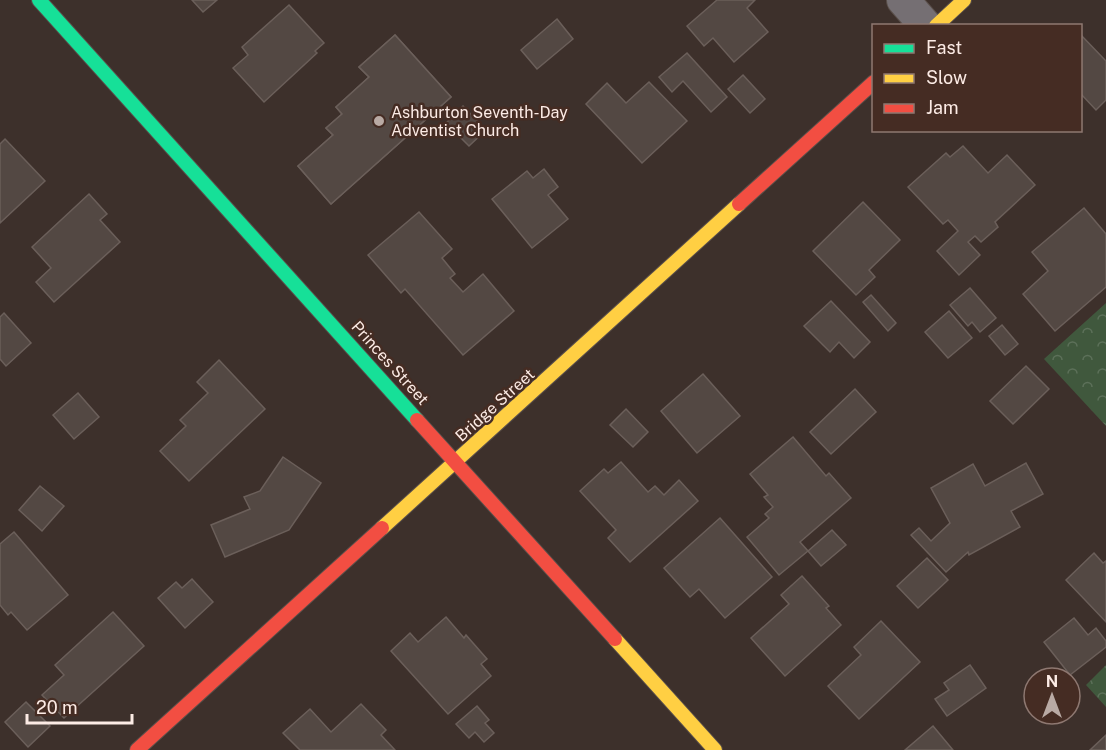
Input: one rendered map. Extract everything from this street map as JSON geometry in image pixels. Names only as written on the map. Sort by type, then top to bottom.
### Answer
[{"type":"street","name":"Princes Street","points":[[39,0],[715,750]]},
{"type":"street","points":[[903,0],[924,24]]},
{"type":"street","points":[[938,24],[964,0]]},
{"type":"street","name":"Bridge Street","points":[[137,750],[872,83]]},
{"type":"green space","points":[[1106,303],[1106,426],[1044,359]]},
{"type":"green space","points":[[1106,665],[1106,707],[1086,685]]},
{"type":"building","points":[[192,0],[217,0],[203,12]]},
{"type":"building","points":[[717,0],[755,0],[747,8],[768,32],[734,62],[713,38],[704,46],[687,26]]},
{"type":"building","points":[[289,5],[324,43],[315,51],[317,53],[264,102],[233,68],[248,55],[242,47]]},
{"type":"building","points":[[557,19],[573,39],[537,69],[521,50]]},
{"type":"building","name":"Ashburton Seventh-Day Adventist Church","points":[[395,35],[451,97],[331,204],[298,166],[333,135],[326,128],[342,114],[336,107],[369,77],[359,67]]},
{"type":"building","name":"Ashburton Seventh-Day Adventist Church","points":[[395,35],[451,97],[331,204],[298,166],[333,135],[326,128],[342,114],[336,107],[369,77],[359,67]]},
{"type":"building","points":[[1082,36],[1106,61],[1106,100],[1096,110],[1082,95]]},
{"type":"building","points":[[687,53],[727,97],[711,112],[683,81],[672,92],[659,77]]},
{"type":"building","points":[[743,75],[765,99],[750,113],[728,89]]},
{"type":"building","points":[[649,82],[687,121],[642,163],[586,104],[607,83],[626,103]]},
{"type":"building","points":[[463,106],[486,130],[469,146],[446,123]]},
{"type":"building","points":[[5,139],[45,181],[0,223],[0,144]]},
{"type":"building","points":[[963,146],[988,173],[1007,155],[1035,185],[995,222],[998,227],[981,242],[975,236],[968,242],[980,255],[959,275],[937,251],[958,231],[948,220],[943,224],[908,187],[946,153],[950,157]]},
{"type":"building","points":[[544,169],[558,187],[548,195],[568,219],[532,248],[492,199],[527,171],[533,178]]},
{"type":"building","points":[[89,194],[107,214],[100,220],[120,242],[54,302],[36,282],[51,268],[32,247]]},
{"type":"building","points":[[863,202],[900,240],[869,270],[875,277],[856,295],[813,251]]},
{"type":"building","points":[[1084,208],[1106,234],[1106,287],[1055,331],[1023,294],[1048,271],[1032,252]]},
{"type":"building","points":[[419,212],[452,249],[442,258],[455,274],[450,278],[463,292],[483,274],[514,311],[463,355],[405,289],[401,293],[368,255]]},
{"type":"building","points":[[970,288],[996,318],[980,332],[972,322],[968,326],[950,305]]},
{"type":"building","points":[[871,295],[896,323],[888,331],[863,302]]},
{"type":"building","points":[[831,301],[870,342],[854,358],[839,342],[830,352],[804,326]]},
{"type":"building","points":[[949,311],[972,338],[948,358],[925,332]]},
{"type":"building","points":[[4,313],[31,343],[6,366],[0,359],[0,317]]},
{"type":"building","points":[[1002,325],[1018,344],[1005,355],[989,336]]},
{"type":"building","points":[[219,360],[265,409],[189,481],[160,451],[186,426],[180,420],[208,393],[197,382]]},
{"type":"building","points":[[1026,366],[1049,389],[1013,424],[990,401]]},
{"type":"building","points":[[703,374],[740,416],[697,453],[661,411]]},
{"type":"building","points":[[855,389],[876,412],[831,454],[810,432]]},
{"type":"building","points":[[78,393],[99,417],[74,439],[53,415]]},
{"type":"building","points":[[626,409],[648,432],[633,447],[610,425]]},
{"type":"building","points":[[793,437],[826,476],[829,473],[851,498],[800,542],[808,551],[779,575],[747,537],[769,518],[765,514],[773,507],[764,497],[768,495],[750,474]]},
{"type":"building","points":[[283,457],[321,483],[289,530],[225,557],[211,525],[250,509],[244,497],[260,491]]},
{"type":"building","points":[[621,462],[648,492],[655,486],[664,495],[679,480],[698,501],[630,562],[608,538],[616,530],[580,491],[604,469],[608,473]]},
{"type":"building","points":[[1026,463],[1043,494],[1011,511],[1020,527],[969,555],[968,552],[946,572],[911,535],[919,528],[931,541],[950,523],[931,488],[973,464],[985,486]]},
{"type":"building","points":[[40,486],[64,506],[42,531],[19,510]]},
{"type":"building","points":[[720,518],[772,577],[725,618],[699,589],[690,597],[664,568]]},
{"type":"building","points":[[832,530],[846,545],[821,566],[808,551]]},
{"type":"building","points":[[14,532],[68,595],[27,630],[11,612],[8,615],[0,605],[0,544]]},
{"type":"building","points":[[1094,553],[1103,563],[1106,561],[1106,622],[1066,580]]},
{"type":"building","points":[[927,558],[948,580],[918,608],[897,586]]},
{"type":"building","points":[[802,576],[829,606],[826,608],[841,625],[785,676],[751,638],[789,604],[781,595]]},
{"type":"building","points":[[192,579],[213,602],[185,628],[158,598],[176,582],[182,588]]},
{"type":"building","points":[[113,612],[144,646],[64,718],[42,695],[64,675],[55,665]]},
{"type":"building","points":[[446,617],[487,659],[481,664],[491,676],[448,714],[391,651],[410,633],[418,642]]},
{"type":"building","points":[[1074,618],[1088,635],[1096,628],[1106,641],[1106,647],[1082,666],[1063,666],[1044,642]]},
{"type":"building","points":[[881,621],[920,662],[859,719],[828,686],[861,655],[854,647]]},
{"type":"building","points":[[970,665],[986,688],[947,716],[935,699],[949,690],[944,683]]},
{"type":"building","points":[[26,702],[50,726],[28,747],[5,722]]},
{"type":"building","points":[[361,704],[386,730],[381,735],[395,750],[300,750],[283,733],[310,709],[331,732]]},
{"type":"building","points":[[477,706],[489,720],[485,723],[494,733],[484,742],[475,732],[469,738],[456,724]]},
{"type":"building","points":[[933,726],[953,750],[905,750]]},
{"type":"building","points":[[1106,735],[1106,750],[1090,750]]},
{"type":"traffic: fast","points":[[39,0],[417,420]]},
{"type":"traffic: slow","points":[[938,24],[964,0]]},
{"type":"traffic: slow","points":[[382,528],[739,204]]},
{"type":"traffic: slow","points":[[615,639],[715,750]]},
{"type":"traffic: jam","points":[[739,204],[872,84]]},
{"type":"traffic: jam","points":[[417,420],[615,639]]},
{"type":"traffic: jam","points":[[137,750],[382,528]]},
{"type":"place","name":"Ashburton Seventh-Day Adventist Church","points":[[379,121]]}]
